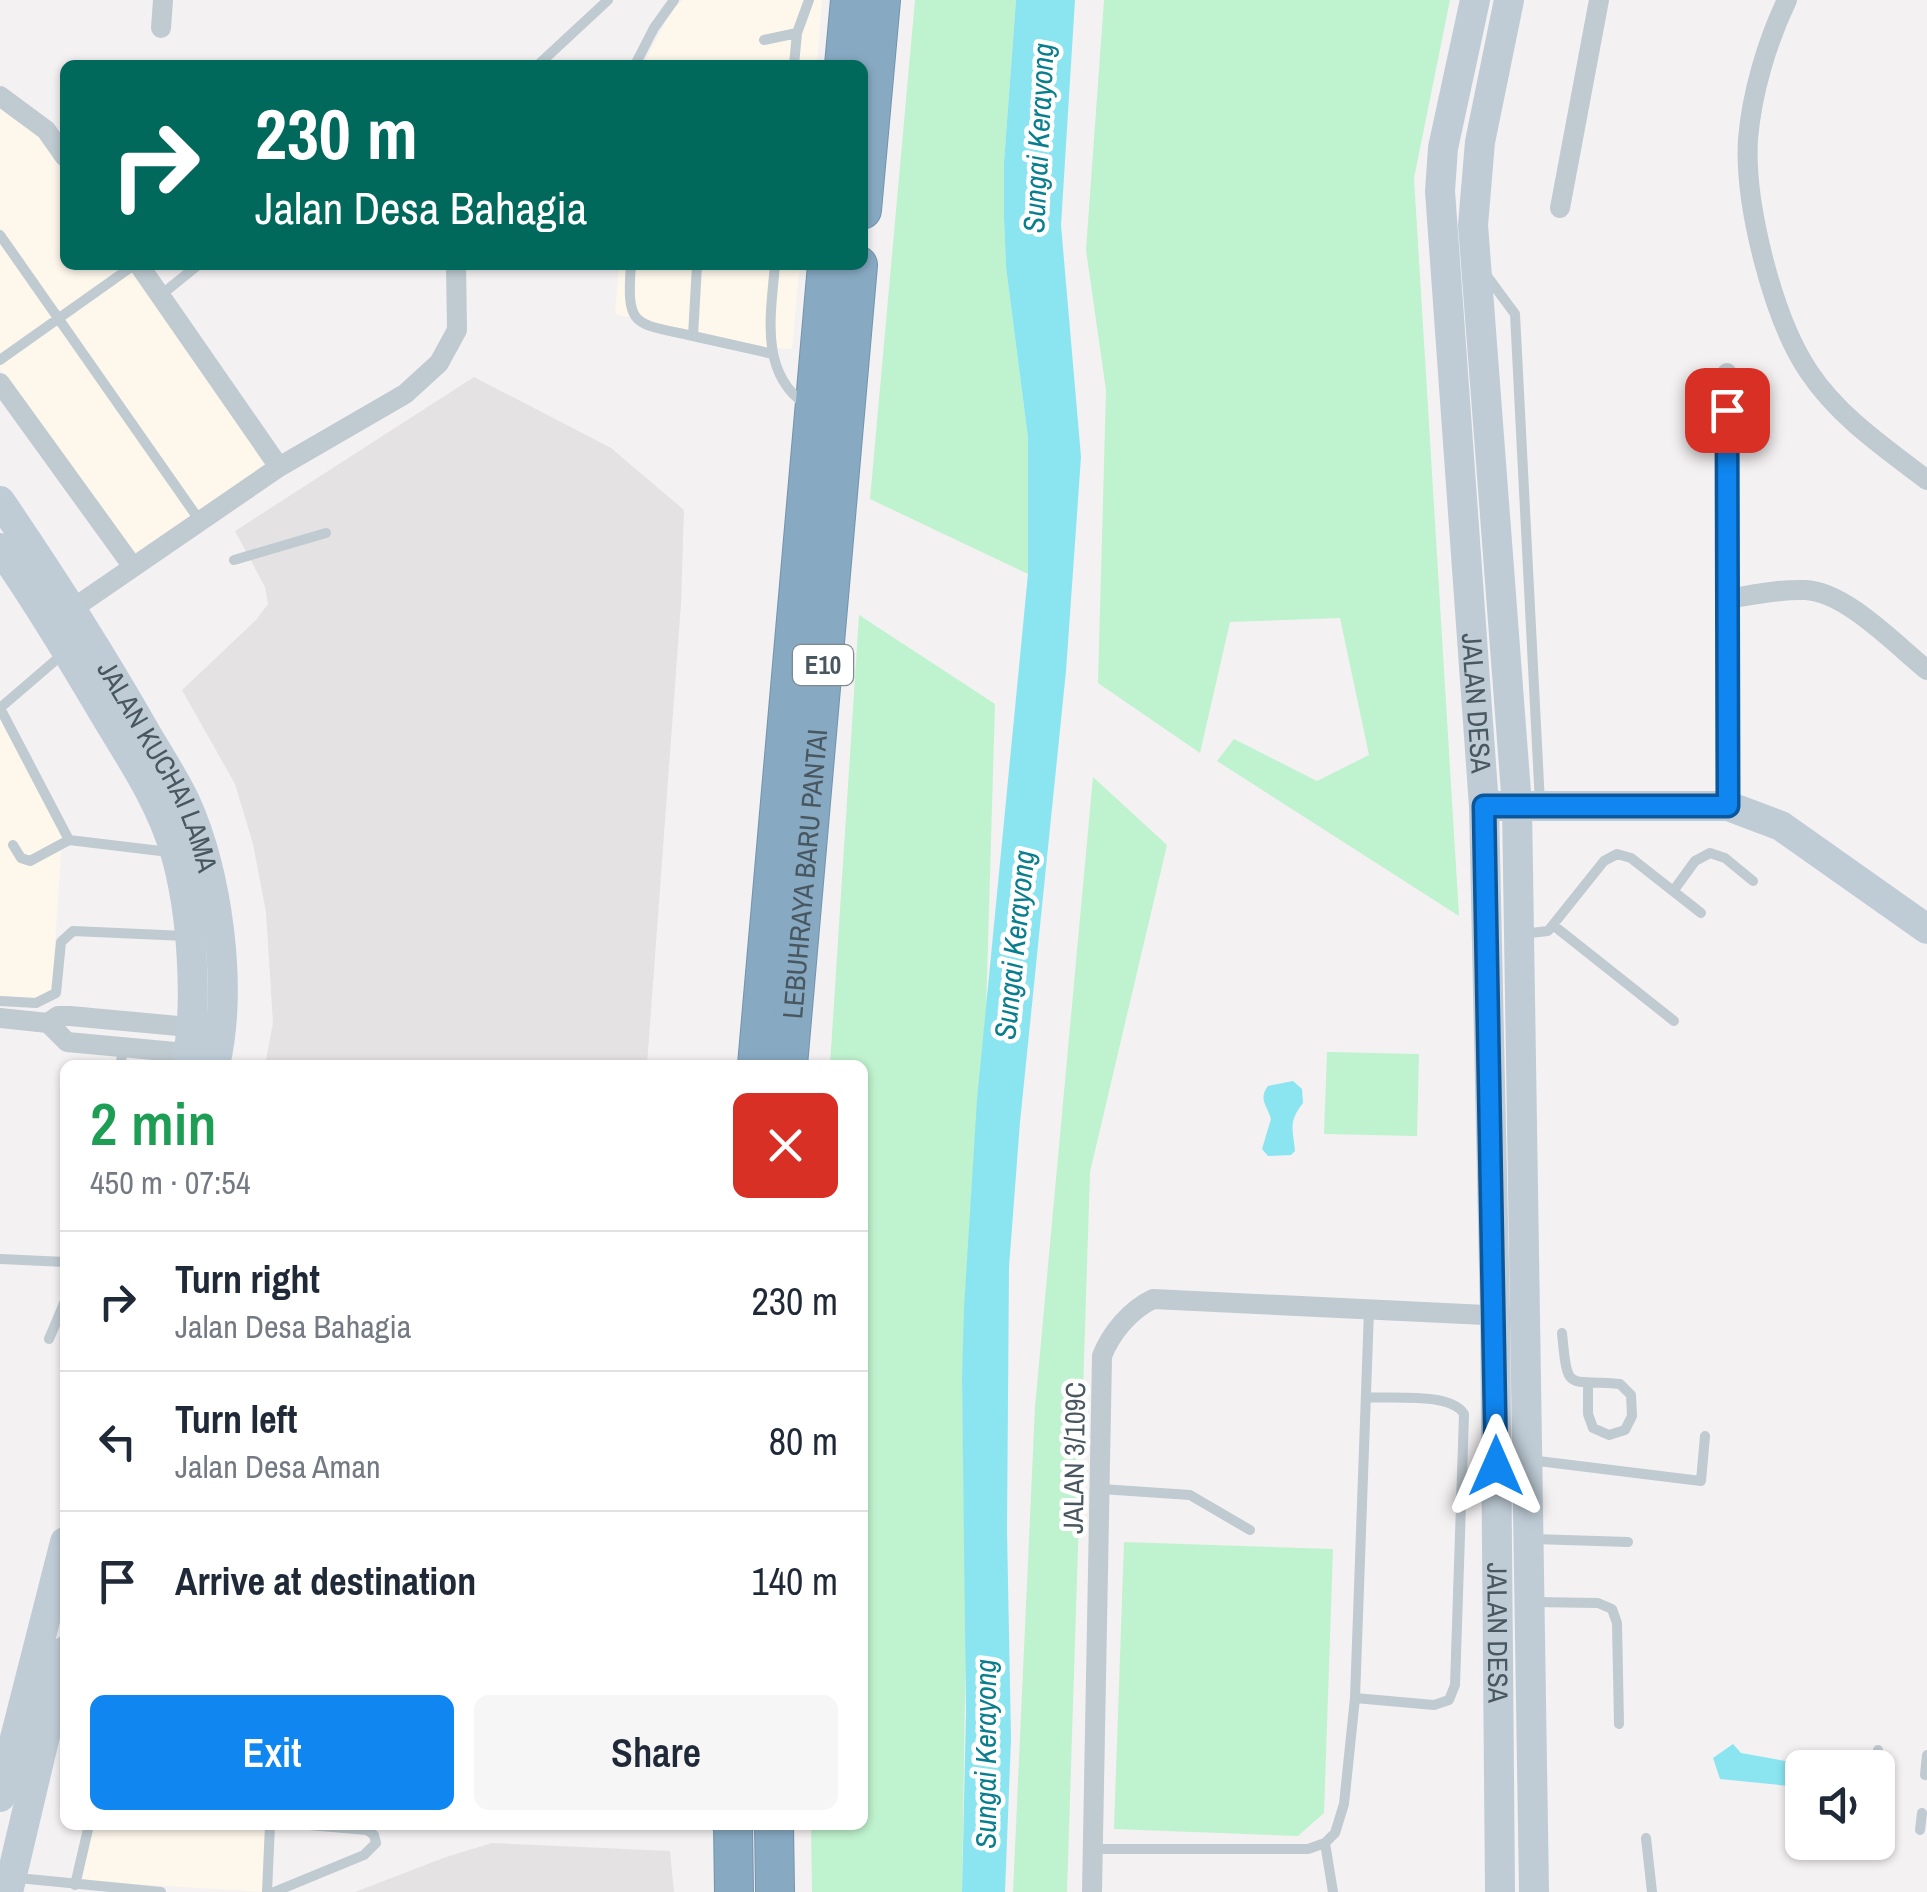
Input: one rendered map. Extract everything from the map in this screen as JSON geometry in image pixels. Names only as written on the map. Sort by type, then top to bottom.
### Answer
[{"type":"highway","points":[[844,60],[850,0]]},
{"type":"highway","points":[[868,144],[881,0]]},
{"type":"highway","name":"LEBUHRAYA BARU PANTAI","points":[[757,1060],[827,270]]},
{"type":"highway","name":"LEBUHRAYA BARU PANTAI","points":[[788,1060],[858,270]]},
{"type":"highway","points":[[731,1884],[733,1830]]},
{"type":"highway","points":[[774,1830],[776,1892]]},
{"type":"main road","name":"JALAN DESA","points":[[1475,0],[1443,148],[1440,191],[1484,806],[1510,1316],[1529,1460],[1534,1892]]},
{"type":"main road","name":"JALAN DESA","points":[[1500,1892],[1520,934],[1529,805],[1477,263],[1474,189],[1509,0]]},
{"type":"main road","name":"JALAN KUCHAI LAMA","points":[[0,501],[62,616],[185,802],[203,854],[217,919],[222,981],[203,1049]]},
{"type":"main road","name":"JALAN KUCHAI LAMA","points":[[0,548],[9,578],[62,616],[67,650],[155,800],[175,852],[187,908],[203,1049]]},
{"type":"main road","points":[[1484,806],[1728,806],[1781,826],[1927,928]]},
{"type":"main road","points":[[0,1797],[60,1562]]},
{"type":"main road","points":[[10,1884],[60,1685]]},
{"type":"street","points":[[160,28],[163,0]]},
{"type":"street","points":[[1560,208],[1599,0]]},
{"type":"street","points":[[1787,0],[1770,39],[1748,138],[1750,190],[1778,311],[1808,371],[1841,411],[1927,480]]},
{"type":"street","points":[[0,96],[46,130],[60,150]]},
{"type":"street","points":[[140,270],[279,468]]},
{"type":"street","points":[[62,616],[279,468],[405,394],[439,363],[457,330],[459,305],[450,270]]},
{"type":"street","points":[[1727,372],[1728,806]]},
{"type":"street","points":[[0,383],[133,567]]},
{"type":"street","points":[[1728,600],[1785,590],[1827,594],[1848,606],[1927,670]]},
{"type":"street","points":[[48,1023],[58,1016],[70,1016],[203,1049]]},
{"type":"street","points":[[0,1018],[48,1023],[68,1042],[122,1056],[203,1049]]},
{"type":"street","name":"JALAN 3/109C","points":[[1092,1892],[1102,1356],[1107,1344],[1136,1307],[1153,1299],[1510,1316]]},
{"type":"lane","points":[[543,60],[608,0]]},
{"type":"lane","points":[[638,60],[674,0]]},
{"type":"lane","points":[[795,60],[798,33],[809,0]]},
{"type":"lane","points":[[764,40],[798,33]]},
{"type":"lane","points":[[0,235],[200,522]]},
{"type":"lane","points":[[0,360],[129,270]]},
{"type":"lane","points":[[161,295],[192,270]]},
{"type":"lane","points":[[630,270],[628,303],[646,325],[772,354]]},
{"type":"lane","points":[[693,336],[697,270]]},
{"type":"lane","points":[[776,270],[770,328],[772,354],[792,394],[814,410]]},
{"type":"lane","points":[[234,560],[326,533]]},
{"type":"lane","points":[[67,650],[0,708],[69,840]]},
{"type":"lane","points":[[12,845],[21,858],[30,861],[69,840],[175,852]]},
{"type":"lane","points":[[1674,890],[1695,861],[1710,853],[1725,858],[1753,881]]},
{"type":"lane","points":[[1520,934],[1548,931],[1610,856],[1632,858],[1701,914]]},
{"type":"lane","points":[[1553,924],[1674,1021]]},
{"type":"lane","points":[[0,1000],[36,1003],[56,993],[61,942],[72,932],[189,937]]},
{"type":"lane","points":[[2,1258],[60,1262]]},
{"type":"lane","points":[[1093,1849],[1308,1849],[1325,1843],[1341,1821],[1355,1698],[1369,1310]]},
{"type":"lane","points":[[49,1339],[60,1313]]},
{"type":"lane","points":[[1562,1334],[1566,1372],[1579,1384],[1588,1384],[1620,1384],[1626,1388],[1632,1404],[1630,1424],[1625,1430],[1609,1434],[1593,1428],[1588,1414],[1588,1384]]},
{"type":"lane","points":[[1355,1698],[1442,1704],[1453,1694],[1456,1666],[1464,1414],[1460,1407],[1446,1400],[1367,1398]]},
{"type":"lane","points":[[1529,1460],[1700,1481],[1705,1436]]},
{"type":"lane","points":[[1102,1489],[1190,1495],[1250,1530]]},
{"type":"lane","points":[[1530,1538],[1628,1542]]},
{"type":"lane","points":[[1532,1602],[1598,1603],[1612,1609],[1618,1623],[1619,1724]]},
{"type":"lane","points":[[1925,1775],[1927,1755]]},
{"type":"lane","points":[[1920,1830],[1922,1813]]},
{"type":"lane","points":[[76,1885],[88,1830]]},
{"type":"lane","points":[[270,1830],[270,1892],[364,1856],[376,1843],[367,1830]]},
{"type":"lane","points":[[1646,1838],[1652,1892]]},
{"type":"lane","points":[[1325,1843],[1332,1892]]},
{"type":"lane","points":[[10,1884],[160,1892]]},
{"type":"shaded area","points":[[683,0],[822,0],[817,60],[646,60],[672,9]]},
{"type":"shaded area","points":[[0,104],[41,135],[60,162],[60,270],[134,270],[270,466],[136,556],[0,369]]},
{"type":"shaded area","points":[[619,270],[800,270],[792,349],[765,347],[615,314]]},
{"type":"shaded area","points":[[474,377],[611,448],[684,510],[681,604],[647,1060],[266,1060],[273,1023],[266,912],[253,844],[235,784],[182,690],[268,604],[265,587],[235,531]]},
{"type":"shaded area","points":[[0,719],[62,837],[52,991],[35,998],[0,996]]},
{"type":"shaded area","points":[[92,1830],[267,1830],[263,1892],[82,1881]]},
{"type":"shaded area","points":[[492,1843],[670,1851],[674,1892],[355,1892]]},
{"type":"green space","points":[[915,0],[1016,0],[1004,162],[1004,218],[1006,267],[1028,438],[1028,574],[870,499]]},
{"type":"green space","points":[[1104,0],[1450,0],[1414,178],[1459,916],[1217,761],[1234,739],[1317,781],[1369,755],[1340,618],[1230,622],[1200,753],[1098,683],[1106,390],[1086,250]]},
{"type":"green space","points":[[859,615],[995,704],[986,1011],[962,1377],[966,1631],[962,1892],[812,1892],[811,1830],[868,1830],[868,1060],[830,1060]]},
{"type":"green space","points":[[1093,777],[1167,845],[1090,1172],[1067,1892],[1013,1892],[1035,1407]]},
{"type":"green space","points":[[1327,1052],[1419,1054],[1417,1136],[1324,1134]]},
{"type":"green space","points":[[1124,1542],[1333,1549],[1324,1813],[1298,1836],[1114,1829]]},
{"type":"water","name":"Sungai Kerayong","points":[[1016,0],[1075,0],[1061,225],[1081,457],[1066,671],[1009,1267],[1007,1530],[1011,1739],[1005,1892],[962,1892],[966,1712],[964,1308],[977,1100],[1028,574],[1028,438],[1006,267],[1004,218],[1004,162]]},
{"type":"water","points":[[1293,1081],[1302,1089],[1303,1103],[1293,1121],[1295,1151],[1291,1155],[1268,1156],[1262,1149],[1271,1119],[1264,1095],[1268,1086]]},
{"type":"water","points":[[1733,1744],[1741,1753],[1785,1761],[1785,1786],[1720,1779],[1713,1758]]},
{"type":"route","points":[[1496,1466],[1484,806],[1728,806],[1727,410]]}]
